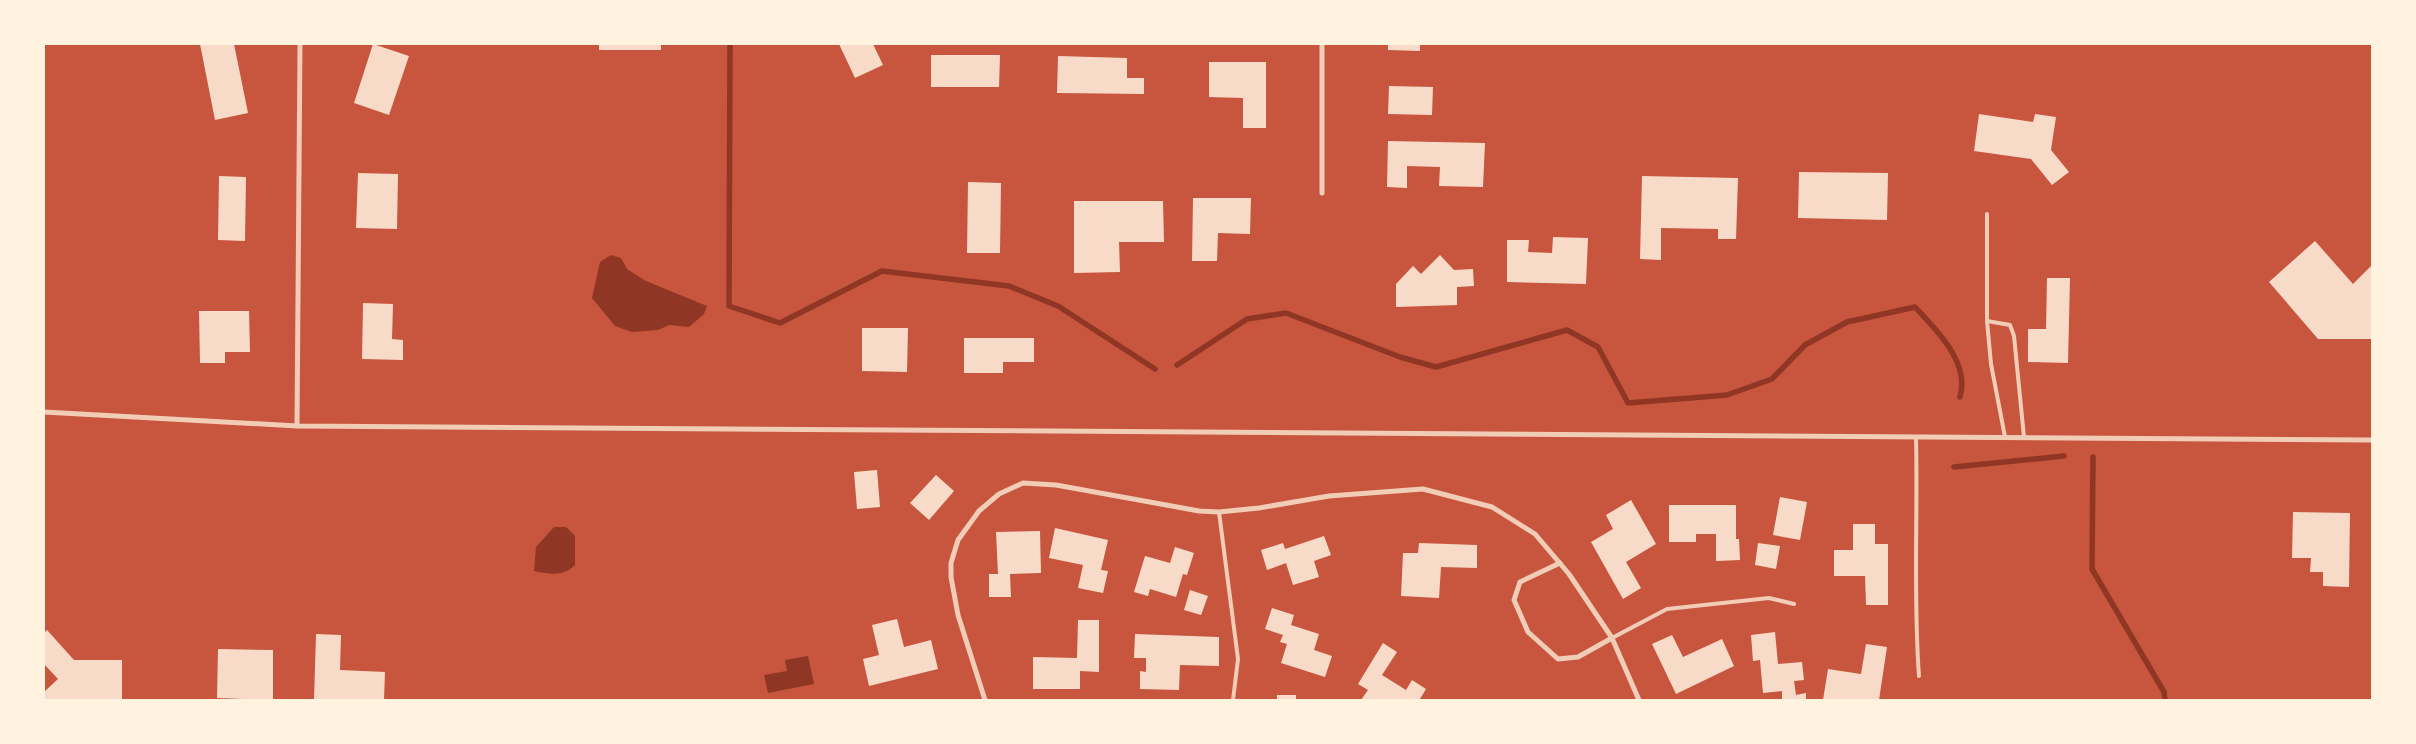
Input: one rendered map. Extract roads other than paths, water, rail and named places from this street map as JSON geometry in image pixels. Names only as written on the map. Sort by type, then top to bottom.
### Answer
[{"type":"street","points":[[297,426],[300,44]]},
{"type":"street","points":[[1322,44],[1322,193]]},
{"type":"street","points":[[44,412],[297,426],[2372,440]]},
{"type":"street","points":[[984,700],[953,593],[951,563],[958,540],[978,511],[999,494],[1023,483],[1056,485],[1190,510],[1219,512],[1259,508],[1329,496],[1423,489],[1492,507],[1535,534],[1587,598],[1612,638],[1639,700]]},
{"type":"street","points":[[1560,563],[1520,582],[1514,600],[1528,632],[1558,659],[1578,657],[1612,638]]},
{"type":"lane","points":[[1987,214],[1987,321],[1991,364],[2005,437]]},
{"type":"lane","points":[[1987,321],[2010,325],[2014,336],[2024,437]]},
{"type":"lane","points":[[1916,437],[1918,506],[1916,634],[1919,676]]},
{"type":"lane","points":[[1219,512],[1238,659],[1233,700]]},
{"type":"lane","points":[[1612,638],[1666,608],[1769,598],[1794,604]]},
{"type":"waterway","points":[[730,44],[729,306],[780,323],[882,271],[1009,286],[1058,306],[1155,369]]},
{"type":"waterway","points":[[1177,365],[1247,319],[1286,313],[1400,357],[1436,367],[1567,330],[1598,347],[1628,403],[1727,395],[1772,379],[1805,345],[1847,322],[1915,307],[1942,337],[1956,359],[1962,384],[1960,397]]},
{"type":"waterway","points":[[1954,467],[2064,456]]},
{"type":"waterway","points":[[2093,457],[2092,569],[2164,692],[2165,700]]}]
